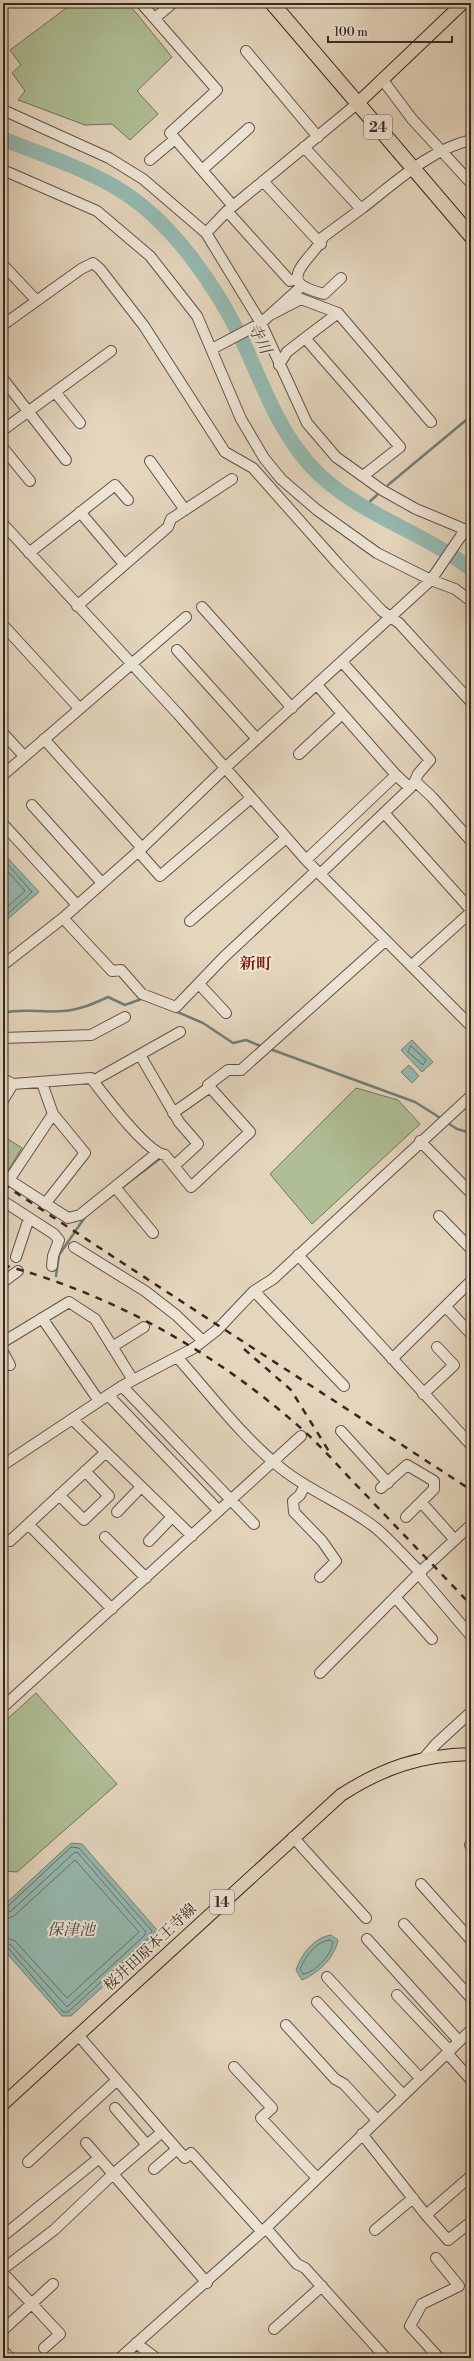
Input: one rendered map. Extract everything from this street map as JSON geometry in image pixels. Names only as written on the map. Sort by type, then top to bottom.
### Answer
[{"type":"highway","name":"24","points":[[272,3],[471,236]]},
{"type":"main road","points":[[358,103],[463,3]]},
{"type":"main road","name":"桜井田原本王寺線","points":[[3,2104],[293,1837],[341,1795],[366,1779],[401,1764],[424,1758],[471,1754]]},
{"type":"street","points":[[141,3],[217,90],[170,133],[202,170],[230,208],[290,280],[300,282],[324,294],[341,278]]},
{"type":"street","points":[[154,18],[173,3]]},
{"type":"street","points":[[246,51],[318,136]]},
{"type":"street","points":[[382,79],[440,151],[471,183]]},
{"type":"street","points":[[206,233],[230,208],[358,103]]},
{"type":"street","points":[[3,110],[109,158],[142,179],[206,233],[259,324],[307,423],[336,457],[382,490],[416,509],[468,530],[433,578],[225,768],[140,850],[63,918],[3,965]]},
{"type":"street","points":[[202,170],[249,128]]},
{"type":"street","points":[[150,160],[175,139]]},
{"type":"street","points":[[300,282],[298,270],[321,244],[323,237],[440,151],[452,144],[471,140]]},
{"type":"street","points":[[304,146],[361,209]]},
{"type":"street","points":[[3,170],[96,212],[112,223],[150,256],[170,279],[197,316],[213,349],[241,419],[264,458],[281,479],[317,510],[377,553],[455,589],[471,601]]},
{"type":"street","points":[[263,181],[321,244]]},
{"type":"street","points":[[3,325],[36,300],[81,269],[93,263],[100,269],[144,326],[225,452],[252,468],[338,564],[382,611],[392,616],[471,702]]},
{"type":"street","points":[[3,265],[36,300]]},
{"type":"street","points":[[272,314],[300,282]]},
{"type":"street","points":[[213,349],[259,324],[272,314],[301,299],[338,313],[431,422]]},
{"type":"street","points":[[278,365],[287,352],[338,313]]},
{"type":"street","points":[[305,338],[400,447],[363,476]]},
{"type":"street","points":[[3,430],[111,351]]},
{"type":"street","points":[[3,379],[66,460]]},
{"type":"street","points":[[54,392],[80,423]]},
{"type":"street","points":[[3,448],[30,481]]},
{"type":"street","points":[[150,461],[185,510]]},
{"type":"street","points":[[76,606],[168,527],[171,519],[232,479]]},
{"type":"street","points":[[29,553],[115,485],[128,500]]},
{"type":"street","points":[[80,512],[124,564]]},
{"type":"street","points":[[3,525],[131,664],[306,860],[471,1026]]},
{"type":"street","points":[[202,607],[292,708]]},
{"type":"street","points":[[3,775],[79,708],[186,618]]},
{"type":"street","points":[[3,625],[79,708]]},
{"type":"street","points":[[177,650],[257,739]]},
{"type":"street","points":[[63,918],[112,971],[121,970],[142,994],[176,1007],[224,957],[385,814],[412,784],[430,760],[342,662]]},
{"type":"street","points":[[317,685],[396,776],[432,797],[471,841]]},
{"type":"street","points":[[299,754],[342,714]]},
{"type":"street","points":[[3,732],[24,756]]},
{"type":"street","points":[[44,739],[140,850],[160,876],[251,798]]},
{"type":"street","points":[[306,860],[396,776]]},
{"type":"street","points":[[32,805],[102,883]]},
{"type":"street","points":[[385,814],[471,911],[411,966]]},
{"type":"street","points":[[3,824],[77,905]]},
{"type":"street","points":[[190,921],[286,838]]},
{"type":"street","points":[[173,1113],[210,1087],[208,1085],[228,1070],[241,1070],[385,941]]},
{"type":"street","points":[[199,984],[226,1013]]},
{"type":"street","points":[[3,1038],[92,1035],[125,1016]]},
{"type":"street","points":[[93,1081],[180,1032]]},
{"type":"street","points":[[140,1055],[173,1113],[198,1144],[174,1166]]},
{"type":"street","points":[[3,1079],[13,1084],[42,1083],[91,1078],[129,1124],[158,1153],[165,1155],[191,1186],[250,1132],[210,1087]]},
{"type":"street","points":[[42,1083],[53,1114],[85,1153],[45,1204]]},
{"type":"street","points":[[3,1100],[13,1084]]},
{"type":"street","points":[[4,1462],[122,1386],[203,1342],[254,1291],[273,1279],[471,1096]]},
{"type":"street","points":[[53,1114],[6,1178],[68,1218],[80,1215],[117,1190],[158,1153]]},
{"type":"street","points":[[420,1142],[471,1193]]},
{"type":"street","points":[[117,1190],[153,1233]]},
{"type":"street","points":[[3,1201],[54,1234],[59,1240],[53,1256],[52,1266]]},
{"type":"street","points":[[439,1216],[471,1249]]},
{"type":"street","points":[[16,1256],[29,1218]]},
{"type":"street","points":[[74,1247],[146,1291],[176,1315],[203,1342]]},
{"type":"street","points":[[298,1255],[471,1445]]},
{"type":"street","points":[[3,1282],[18,1272]]},
{"type":"street","points":[[392,1359],[471,1281]]},
{"type":"street","points":[[254,1291],[344,1386]]},
{"type":"street","points":[[3,1342],[69,1302],[95,1319],[133,1380]]},
{"type":"street","points":[[446,1307],[471,1334]]},
{"type":"street","points":[[42,1318],[99,1401]]},
{"type":"street","points":[[112,1347],[144,1327]]},
{"type":"street","points":[[423,1394],[454,1365],[437,1347]]},
{"type":"street","points":[[3,1352],[10,1365]]},
{"type":"street","points":[[176,1358],[274,1461],[306,1486],[330,1498],[376,1529],[420,1572],[422,1578],[471,1636]]},
{"type":"street","points":[[122,1386],[254,1524]]},
{"type":"street","points":[[108,1395],[219,1512]]},
{"type":"street","points":[[72,1419],[105,1453],[192,1536]]},
{"type":"street","points":[[341,1431],[384,1485],[407,1465],[434,1481],[434,1490],[406,1517]]},
{"type":"street","points":[[3,1707],[301,1436]]},
{"type":"street","points":[[10,1541],[105,1453]]},
{"type":"street","points":[[59,1495],[84,1520],[109,1496],[85,1471]]},
{"type":"street","points":[[306,1486],[300,1495],[293,1501],[294,1512],[322,1541],[336,1561],[320,1577]]},
{"type":"street","points":[[118,1512],[141,1487]]},
{"type":"street","points":[[421,1502],[455,1540]]},
{"type":"street","points":[[149,1540],[172,1517]]},
{"type":"street","points":[[28,1524],[112,1609]]},
{"type":"street","points":[[320,1673],[396,1598],[420,1572],[471,1525]]},
{"type":"street","points":[[105,1537],[146,1578]]},
{"type":"street","points":[[396,1598],[432,1640]]},
{"type":"street","points":[[424,1758],[436,1744],[471,1712]]},
{"type":"street","points":[[293,1837],[366,1918]]},
{"type":"street","points":[[421,1884],[471,1940]]},
{"type":"street","points":[[404,1924],[471,1998]]},
{"type":"street","points":[[367,1939],[459,2041]]},
{"type":"street","points":[[327,1977],[420,2078]]},
{"type":"street","points":[[397,1995],[448,2051],[471,2080]]},
{"type":"street","points":[[317,2002],[403,2095]]},
{"type":"street","points":[[286,2025],[335,2079],[344,2084],[377,2120]]},
{"type":"street","points":[[120,2358],[207,2283],[264,2230],[471,2030]]},
{"type":"street","points":[[78,2035],[116,2081],[185,2158],[191,2153],[297,2264],[305,2268],[386,2358]]},
{"type":"street","points":[[234,2066],[272,2108],[261,2118],[317,2178]]},
{"type":"street","points":[[28,2162],[116,2081]]},
{"type":"street","points":[[115,2108],[148,2145]]},
{"type":"street","points":[[44,2348],[60,2334],[3,2268],[54,2230],[113,2174],[162,2132]]},
{"type":"street","points":[[362,2134],[426,2215],[448,2240],[471,2222]]},
{"type":"street","points":[[86,2144],[207,2283]]},
{"type":"street","points":[[154,2169],[177,2149]]},
{"type":"street","points":[[3,2236],[99,2158]]},
{"type":"street","points":[[426,2215],[471,2176]]},
{"type":"street","points":[[375,2230],[413,2198]]},
{"type":"street","points":[[436,2258],[459,2286],[428,2299],[422,2304],[410,2326],[439,2358]]},
{"type":"street","points":[[3,2330],[54,2284]]},
{"type":"street","points":[[274,2329],[322,2286]]},
{"type":"street","points":[[136,2343],[156,2358]]},
{"type":"street","points":[[3,2351],[10,2358]]},
{"type":"green space","points":[[73,3],[128,3],[172,57],[137,91],[158,114],[130,140],[112,124],[85,125],[18,100],[25,91],[12,73],[21,65],[10,50]]},
{"type":"green space","points":[[356,1088],[398,1100],[420,1124],[312,1224],[270,1174]]},
{"type":"green space","points":[[3,1136],[22,1148],[9,1169],[3,1170]]},
{"type":"green space","points":[[36,1693],[117,1784],[17,1872],[3,1871],[3,1723]]},
{"type":"water","points":[[3,853],[39,892],[3,923]]},
{"type":"water","points":[[412,1040],[433,1062],[422,1072],[401,1050]]},
{"type":"water","points":[[409,1065],[419,1076],[412,1083],[401,1072]]},
{"type":"water","name":"保津池","points":[[71,1843],[82,1844],[157,1930],[152,1941],[71,2016],[62,2016],[3,1949],[3,1906]]},
{"type":"water","points":[[331,1935],[338,1940],[333,1953],[319,1969],[302,1980],[296,1970],[305,1952],[319,1939]]},
{"type":"waterway","name":"寺川","points":[[3,139],[60,161],[102,180],[136,201],[155,217],[190,256],[220,300],[244,344],[272,408],[289,438],[310,465],[327,482],[346,496],[367,509],[431,543],[471,569]]},
{"type":"waterway","points":[[388,485],[471,416]]},
{"type":"waterway","points":[[365,506],[377,495]]},
{"type":"waterway","points":[[3,1013],[18,1011],[69,1010],[86,1006],[108,997],[125,1005],[144,998]]},
{"type":"waterway","points":[[175,1011],[203,1023],[233,1043],[246,1040],[263,1047]]},
{"type":"waterway","points":[[270,1049],[415,1102],[442,1119]]},
{"type":"waterway","points":[[446,1122],[457,1129],[471,1133]]},
{"type":"waterway","points":[[120,1189],[162,1157]]},
{"type":"waterway","points":[[107,1199],[116,1193]]},
{"type":"waterway","points":[[56,1276],[59,1255],[85,1217]]},
{"type":"railway","points":[[3,1184],[471,1490]]},
{"type":"railway","points":[[3,1265],[85,1293],[124,1310],[162,1330],[235,1376],[270,1402],[303,1430],[471,1605]]},
{"type":"railway","points":[[244,1349],[291,1390],[330,1453]]},
{"type":"district","name":"新町","points":[[256,963]]}]
